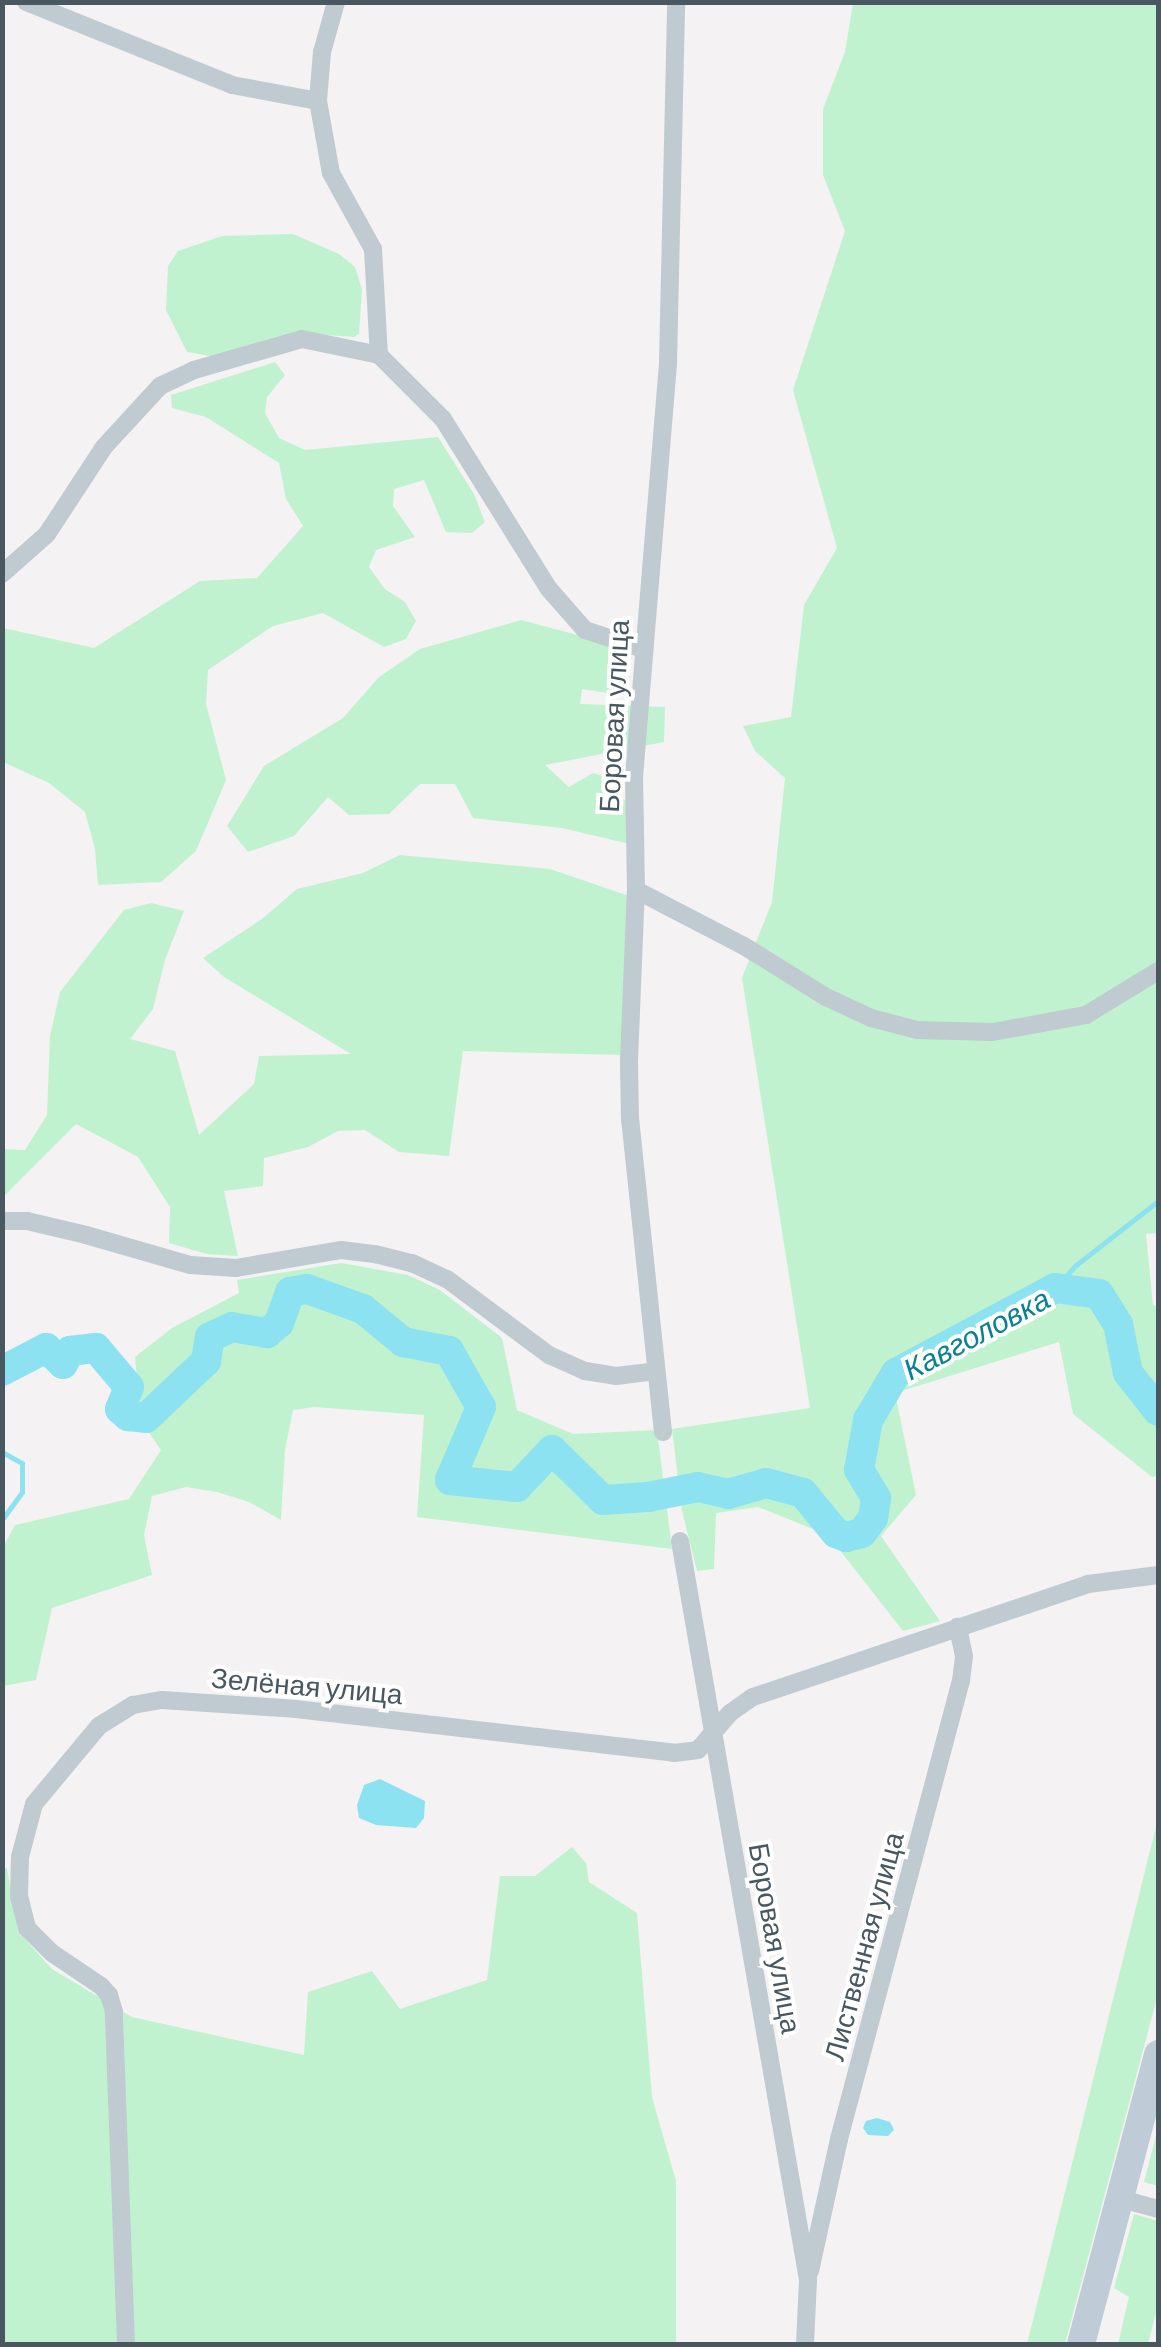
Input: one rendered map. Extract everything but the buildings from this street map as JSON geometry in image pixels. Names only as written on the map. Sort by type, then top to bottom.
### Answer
[{"type":"main road","points":[[1081,2344],[1158,2054]]},
{"type":"street","points":[[26,2],[232,85],[318,101]]},
{"type":"street","points":[[336,2],[322,52],[318,101],[331,173],[373,248],[379,356]]},
{"type":"street","name":"Боровая улица","points":[[663,1432],[630,1118],[636,890],[634,777],[668,362],[676,2]]},
{"type":"street","points":[[2,574],[48,534],[104,446],[160,386],[194,370],[302,340],[379,356],[443,419],[548,590],[585,630],[643,649]]},
{"type":"street","points":[[636,890],[744,946],[826,997],[871,1018],[918,1030],[994,1032],[1072,1019],[1086,1015],[1158,970]]},
{"type":"street","points":[[2,1221],[56,1228],[190,1266],[236,1268],[341,1250],[375,1254],[412,1263],[447,1279],[548,1355],[585,1371],[616,1376],[654,1372]]},
{"type":"street","name":"Боровая улица","points":[[680,1541],[808,2280],[804,2344]]},
{"type":"street","name":"Зелёная улица","points":[[126,2344],[115,2129],[114,2012],[101,1986],[52,1953],[27,1928],[11,1858],[34,1804],[99,1726],[133,1705],[162,1700],[296,1709],[674,1753],[698,1750],[730,1713],[753,1696],[1088,1584],[1158,1575]]},
{"type":"street","name":"Лиственная улица","points":[[808,2280],[839,2139],[961,1681],[964,1656],[958,1626]]},
{"type":"street","points":[[1121,2199],[1158,2209]]},
{"type":"green space","points":[[853,3],[1158,3],[1158,1233],[1146,1234],[1153,1305],[1158,1307],[1158,1475],[1152,1477],[1073,1414],[1059,1342],[895,1393],[916,1495],[881,1536],[940,1621],[903,1631],[828,1535],[758,1507],[716,1513],[714,1569],[697,1571],[682,1511],[672,1429],[810,1408],[742,978],[772,902],[785,778],[755,751],[743,726],[791,717],[804,605],[837,548],[793,390],[845,231],[823,175],[823,109],[845,52]]},
{"type":"green space","points":[[293,234],[339,254],[355,267],[362,290],[359,334],[354,337],[300,333],[216,357],[187,352],[166,310],[168,266],[178,251],[222,236]]},
{"type":"green space","points":[[275,362],[285,375],[267,397],[265,413],[279,438],[305,450],[438,437],[474,494],[485,522],[472,533],[446,532],[424,480],[394,489],[393,506],[415,537],[376,550],[369,567],[385,589],[405,602],[416,621],[406,639],[384,647],[323,613],[273,626],[208,670],[206,704],[226,780],[196,851],[161,882],[98,885],[95,849],[85,812],[49,783],[3,762],[3,628],[94,648],[200,581],[257,578],[303,526],[286,499],[279,463],[206,417],[172,408],[171,395]]},
{"type":"green space","points":[[521,620],[600,641],[625,653],[613,667],[614,694],[582,689],[580,704],[665,707],[664,742],[545,765],[569,787],[593,773],[621,782],[615,798],[636,802],[638,846],[562,828],[473,818],[455,784],[420,784],[389,814],[349,815],[328,797],[294,836],[248,852],[227,826],[264,766],[343,718],[379,677],[420,649]]},
{"type":"green space","points":[[400,855],[550,869],[629,896],[623,1055],[463,1051],[449,1156],[399,1152],[365,1130],[338,1131],[308,1147],[264,1158],[263,1186],[224,1191],[238,1256],[207,1254],[169,1243],[170,1207],[138,1157],[76,1124],[3,1197],[2,1149],[25,1150],[47,1115],[50,1036],[60,992],[124,910],[151,903],[184,911],[165,960],[153,1009],[130,1039],[175,1051],[199,1135],[254,1084],[259,1056],[351,1054],[224,977],[203,958],[262,919],[297,889],[363,873]]},
{"type":"green space","points":[[341,1263],[408,1275],[440,1290],[502,1338],[517,1410],[573,1434],[657,1430],[672,1549],[417,1517],[424,1415],[314,1407],[293,1410],[285,1450],[281,1520],[249,1502],[217,1492],[186,1487],[152,1496],[144,1535],[152,1575],[52,1608],[36,1680],[3,1686],[3,1547],[15,1525],[129,1499],[161,1450],[133,1409],[138,1392],[135,1357],[172,1328],[239,1293],[237,1280]]},
{"type":"green space","points":[[1158,1819],[1158,1994],[1065,2344],[1027,2344]]},
{"type":"green space","points":[[572,1847],[586,1863],[589,1882],[637,1913],[652,2097],[676,2181],[676,2344],[3,2344],[2,1868],[7,1868],[18,1931],[52,1969],[132,2017],[304,2055],[308,1992],[372,1971],[400,2009],[487,1980],[500,1876],[535,1876]]},
{"type":"green space","points":[[1158,2128],[1158,2186],[1144,2182]]},
{"type":"green space","points":[[1134,2214],[1158,2221],[1158,2305],[1148,2344],[1118,2344],[1129,2297],[1114,2288]]},
{"type":"water","points":[[380,1779],[425,1801],[424,1818],[416,1828],[376,1825],[359,1818],[357,1805],[364,1785]]},
{"type":"water","points":[[877,2118],[890,2122],[894,2130],[888,2136],[868,2135],[863,2128],[866,2121]]},
{"type":"waterway","points":[[1055,1288],[1076,1265],[1158,1201]]},
{"type":"waterway","name":"Кавголовка","points":[[2,1371],[46,1348],[63,1364],[70,1351],[96,1348],[129,1387],[120,1409],[128,1416],[146,1418],[206,1361],[210,1337],[232,1327],[267,1333],[279,1323],[290,1292],[307,1289],[363,1309],[403,1342],[449,1351],[481,1407],[450,1480],[517,1487],[552,1450],[603,1500],[648,1497],[698,1487],[728,1494],[766,1483],[803,1493],[836,1533],[846,1537],[862,1533],[873,1518],[876,1498],[859,1470],[868,1420],[896,1373],[1055,1288],[1099,1294],[1118,1324],[1128,1373],[1158,1411]]},
{"type":"waterway","points":[[2,1452],[22,1463],[22,1492],[2,1520]]}]
